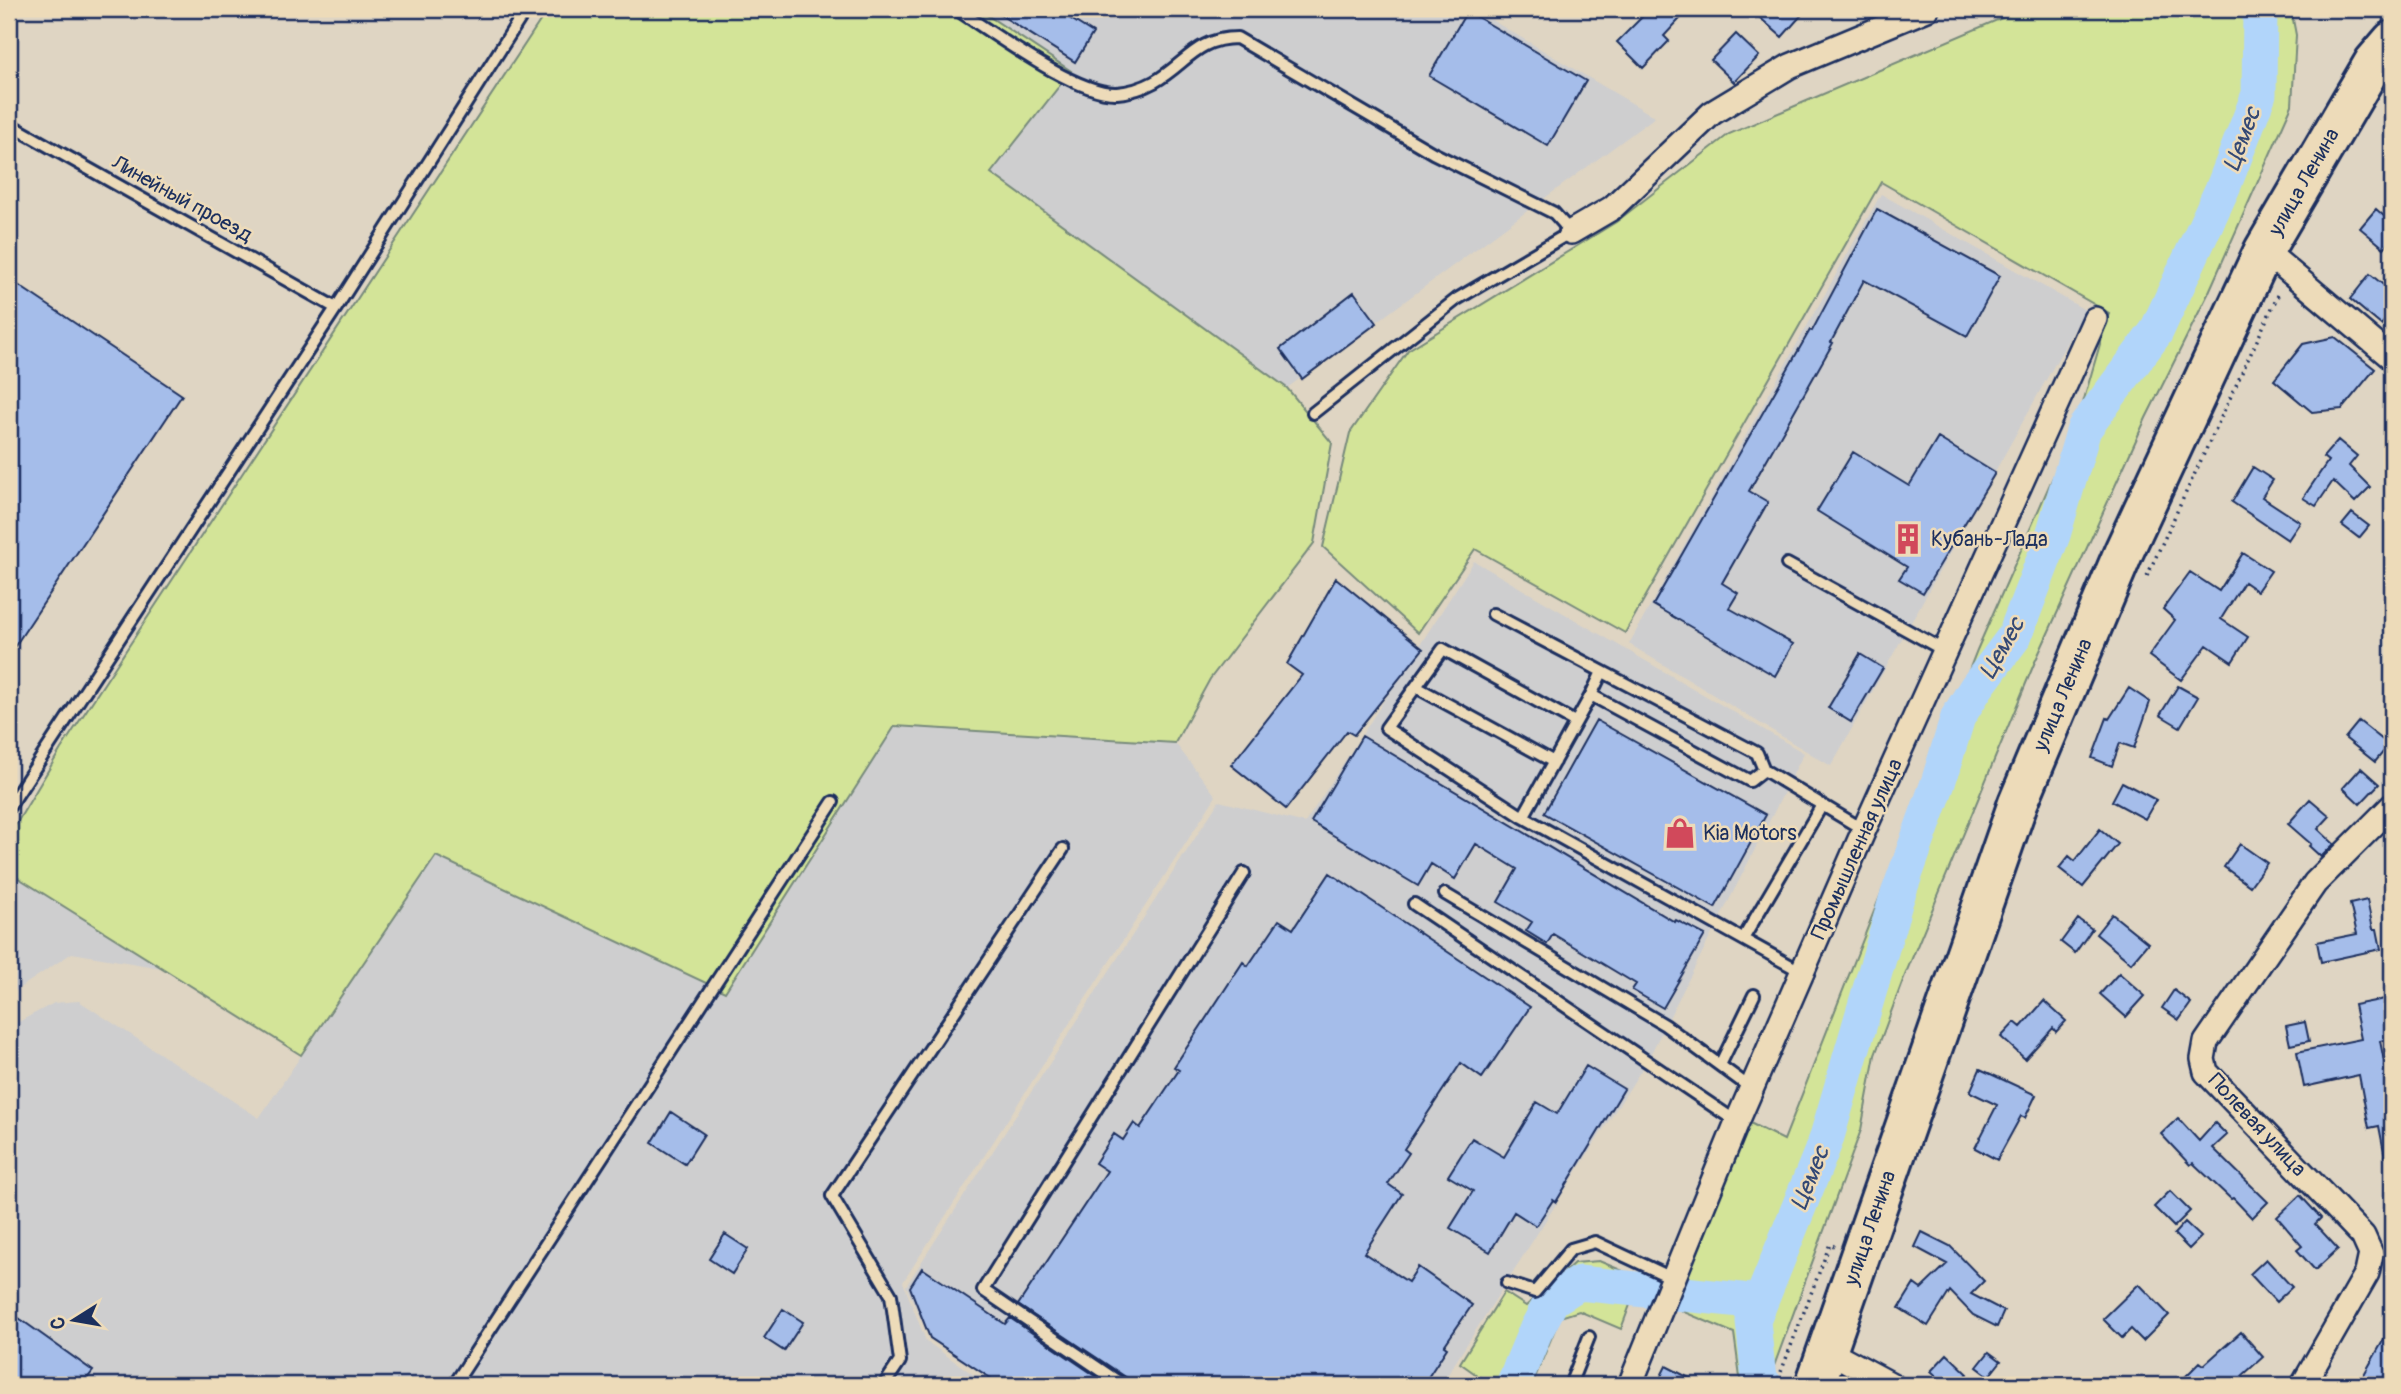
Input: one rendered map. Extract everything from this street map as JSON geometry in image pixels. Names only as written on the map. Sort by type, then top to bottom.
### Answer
[{"type":"highway","name":"улица Ленина","points":[[1810,1371],[2018,803],[2124,551],[2277,260],[2375,62],[2392,41]]},
{"type":"street","points":[[1571,232],[1612,208],[1712,114],[1790,66],[1927,9]]},
{"type":"street","points":[[2277,260],[2392,358]]},
{"type":"street","name":"Промышленная улица","points":[[1630,1385],[1737,1122],[1864,830],[2095,318]]},
{"type":"street","name":"Полевая улица","points":[[2303,1385],[2367,1273],[2371,1254],[2363,1236],[2206,1072],[2203,1059],[2206,1042],[2315,883],[2392,806]]},
{"type":"street","points":[[1810,1371],[1886,1384]]},
{"type":"lane","points":[[9,807],[336,308],[526,9]]},
{"type":"lane","points":[[956,9],[1073,82],[1116,93],[1153,82],[1208,43],[1219,38],[1237,38],[1433,153],[1554,213],[1571,232],[1457,299],[1313,413]]},
{"type":"lane","name":"Линейный проезд","points":[[9,124],[336,308]]},
{"type":"lane","points":[[1787,564],[1945,651]]},
{"type":"lane","points":[[1493,614],[1757,753],[1763,770],[1864,830]]},
{"type":"lane","points":[[1573,721],[1443,649],[1386,728],[1523,817],[1803,973]]},
{"type":"lane","points":[[1523,817],[1602,671]]},
{"type":"lane","points":[[1416,687],[1554,762]]},
{"type":"lane","points":[[1591,695],[1750,781],[1763,770]]},
{"type":"lane","points":[[454,1385],[833,802]]},
{"type":"lane","points":[[1743,939],[1822,805]]},
{"type":"lane","points":[[884,1385],[900,1361],[891,1295],[832,1196],[1063,849]]},
{"type":"lane","points":[[1123,1385],[983,1290],[1244,873]]},
{"type":"lane","points":[[1445,894],[1665,1025],[1752,1089]]},
{"type":"lane","points":[[1414,904],[1737,1122]]},
{"type":"lane","points":[[1720,1065],[1754,995]]},
{"type":"lane","points":[[1507,1283],[1535,1292],[1571,1249],[1595,1242],[1674,1279]]},
{"type":"lane","points":[[1570,1385],[1589,1337]]},
{"type":"path","points":[[2145,579],[2277,260]]},
{"type":"path","points":[[1776,1385],[1810,1371]]},
{"type":"shaded area","points":[[978,9],[1473,9],[1655,117],[1287,388],[991,173],[1071,71]]},
{"type":"shaded area","points":[[1881,194],[2085,310],[1831,766],[1629,644]]},
{"type":"shaded area","points":[[1474,561],[1804,753],[1647,1061],[1441,1385],[998,1385],[930,1339],[906,1286],[1219,801],[1305,823]]},
{"type":"shaded area","points":[[895,726],[1175,743],[1216,796],[903,1282],[926,1341],[988,1385],[9,1385],[9,1027],[54,1003],[79,1001],[259,1118],[436,856],[724,991]]},
{"type":"shaded area","points":[[9,872],[161,968],[72,953],[9,995]]},
{"type":"green space","points":[[548,9],[978,9],[1071,71],[991,173],[1287,388],[1332,443],[1314,543],[1210,679],[1175,743],[895,726],[725,992],[436,856],[301,1055],[9,872],[9,836],[61,749]]},
{"type":"green space","points":[[2023,9],[2291,9],[2296,35],[2292,105],[2208,294],[2146,418],[2034,664],[1903,980],[1875,1055],[1861,1130],[1767,1385],[1741,1385],[1734,1333],[1672,1307],[1748,1122],[1784,1140],[1977,650],[2078,420],[2109,313],[1881,182],[1625,633],[1475,549],[1418,633],[1323,547],[1350,433],[1408,350],[1616,222],[1729,134]]},
{"type":"green space","points":[[1599,1261],[1640,1278],[1621,1329],[1579,1311],[1560,1317],[1532,1385],[1491,1385],[1460,1363],[1504,1292],[1526,1306],[1574,1263]]},
{"type":"building","points":[[991,9],[1055,9],[1093,33],[1075,62]]},
{"type":"building","points":[[1650,9],[1689,9],[1664,36],[1669,41],[1643,68],[1617,42]]},
{"type":"building","points":[[1750,9],[1807,9],[1782,37]]},
{"type":"building","points":[[1467,11],[1586,81],[1548,146],[1429,76]]},
{"type":"building","points":[[1736,34],[1759,56],[1734,82],[1711,60]]},
{"type":"building","points":[[1877,209],[2000,276],[1967,336],[1864,280],[1831,342],[1833,343],[1749,491],[1768,502],[1722,583],[1738,593],[1729,608],[1793,644],[1775,676],[1653,605],[1810,330],[1812,331]]},
{"type":"building","points":[[2376,209],[2392,223],[2392,239],[2384,248],[2360,228]]},
{"type":"building","points":[[2370,274],[2392,292],[2392,311],[2381,325],[2350,299]]},
{"type":"building","points":[[9,279],[182,395],[9,655]]},
{"type":"building","points":[[1354,292],[1377,323],[1302,379],[1280,349]]},
{"type":"building","points":[[2335,337],[2375,369],[2342,409],[2312,412],[2274,380],[2303,344]]},
{"type":"building","name":"Кубань-Лада","points":[[1938,438],[1995,473],[1923,593],[1899,579],[1907,567],[1817,511],[1853,452],[1909,486]]},
{"type":"building","points":[[2338,440],[2357,456],[2349,466],[2370,487],[2355,502],[2333,481],[2316,506],[2303,498],[2328,461],[2323,457]]},
{"type":"building","points":[[2253,467],[2273,480],[2262,497],[2300,522],[2288,540],[2232,502]]},
{"type":"building","points":[[2352,513],[2369,526],[2359,538],[2342,525]]},
{"type":"building","points":[[2243,553],[2271,571],[2257,591],[2244,582],[2221,619],[2248,637],[2232,662],[2207,645],[2181,680],[2149,656],[2175,620],[2163,609],[2190,572],[2219,591]]},
{"type":"building","points":[[1336,578],[1423,649],[1354,735],[1347,731],[1286,809],[1231,765],[1302,675],[1287,664]]},
{"type":"building","points":[[1860,654],[1883,668],[1851,722],[1828,708]]},
{"type":"building","points":[[2178,686],[2198,697],[2180,727],[2160,715]]},
{"type":"building","points":[[2129,688],[2150,702],[2134,748],[2120,743],[2112,766],[2092,758],[2107,718],[2109,719]]},
{"type":"building","points":[[1596,720],[1766,815],[1715,908],[1544,813]]},
{"type":"building","points":[[2359,721],[2389,745],[2375,762],[2345,738]]},
{"type":"building","points":[[1362,736],[1675,922],[1676,920],[1705,935],[1663,1008],[1632,990],[1636,984],[1553,934],[1547,944],[1526,931],[1532,922],[1498,902],[1517,869],[1476,844],[1455,879],[1431,864],[1418,886],[1311,822]]},
{"type":"building","points":[[2361,768],[2379,784],[2360,804],[2343,788]]},
{"type":"building","points":[[2122,782],[2156,800],[2145,819],[2112,801]]},
{"type":"building","points":[[2310,799],[2330,816],[2318,829],[2334,844],[2321,857],[2309,846],[2311,844],[2288,824]]},
{"type":"building","points":[[2100,829],[2118,844],[2083,887],[2059,868],[2069,856],[2075,861]]},
{"type":"building","points":[[2240,844],[2267,863],[2250,886],[2224,867]]},
{"type":"building","points":[[1330,873],[1530,1007],[1482,1078],[1461,1063],[1404,1149],[1409,1153],[1388,1184],[1402,1194],[1364,1253],[1408,1282],[1418,1267],[1472,1305],[1444,1346],[1447,1348],[1423,1385],[1131,1385],[1127,1378],[1018,1305],[1107,1171],[1095,1163],[1114,1134],[1123,1140],[1134,1123],[1140,1128],[1179,1070],[1174,1067],[1243,962],[1248,966],[1279,920],[1293,929]]},
{"type":"building","points":[[2367,900],[2373,929],[2377,929],[2381,949],[2321,962],[2317,942],[2357,934],[2350,904]]},
{"type":"building","points":[[2112,914],[2148,943],[2131,963],[2096,934]]},
{"type":"building","points":[[2078,919],[2092,929],[2075,953],[2061,942]]},
{"type":"building","points":[[2119,973],[2145,996],[2126,1017],[2100,994]]},
{"type":"building","points":[[2174,990],[2191,1003],[2179,1020],[2162,1008]]},
{"type":"building","points":[[2390,998],[2392,1038],[2380,1041],[2392,1101],[2392,1157],[2385,1157],[2379,1126],[2369,1128],[2359,1075],[2304,1087],[2297,1052],[2361,1039],[2354,1005]]},
{"type":"building","points":[[2044,1001],[2066,1021],[2056,1032],[2053,1028],[2025,1059],[2001,1037],[2015,1022],[2021,1027]]},
{"type":"building","points":[[2305,1022],[2309,1041],[2290,1045],[2286,1026]]},
{"type":"building","points":[[1586,1066],[1624,1089],[1556,1202],[1553,1200],[1536,1226],[1514,1212],[1490,1252],[1450,1228],[1473,1191],[1448,1176],[1472,1138],[1504,1157],[1537,1102],[1557,1114]]},
{"type":"building","points":[[1980,1069],[2036,1095],[2025,1118],[2021,1116],[1997,1160],[1975,1148],[1997,1105],[1970,1092]]},
{"type":"building","points":[[671,1112],[704,1134],[685,1164],[652,1143]]},
{"type":"building","points":[[2178,1118],[2199,1141],[2215,1123],[2227,1135],[2213,1148],[2268,1202],[2252,1218],[2193,1163],[2190,1165],[2161,1134]]},
{"type":"building","points":[[2170,1191],[2190,1211],[2174,1227],[2154,1207]]},
{"type":"building","points":[[2300,1195],[2321,1218],[2315,1224],[2338,1249],[2315,1270],[2297,1250],[2302,1246],[2277,1217]]},
{"type":"building","points":[[2185,1222],[2201,1237],[2189,1249],[2174,1234]]},
{"type":"building","points":[[1922,1232],[1950,1246],[1984,1281],[1971,1294],[2004,1311],[1997,1327],[1973,1315],[1950,1291],[1928,1326],[1899,1308],[1914,1284],[1921,1289],[1947,1264],[1915,1247]]},
{"type":"building","points":[[725,1234],[748,1249],[732,1274],[709,1259]]},
{"type":"building","points":[[2266,1259],[2292,1287],[2276,1302],[2250,1274]]},
{"type":"building","points":[[922,1268],[1005,1324],[1010,1318],[1109,1385],[1001,1385],[930,1338],[910,1287]]},
{"type":"building","points":[[2139,1284],[2169,1315],[2143,1341],[2131,1329],[2122,1338],[2103,1319]]},
{"type":"building","points":[[783,1309],[803,1322],[784,1351],[764,1338]]},
{"type":"building","points":[[9,1311],[93,1371],[82,1385],[19,1385],[9,1378]]},
{"type":"building","points":[[2392,1325],[2392,1385],[2358,1385]]},
{"type":"building","points":[[2241,1332],[2263,1357],[2242,1376],[2251,1385],[2177,1385],[2200,1362],[2204,1365]]},
{"type":"building","points":[[1989,1352],[2001,1361],[1989,1376],[1977,1367]]},
{"type":"building","points":[[1947,1354],[1968,1374],[1957,1385],[1946,1385],[1931,1371]]},
{"type":"building","points":[[1666,1366],[1703,1385],[1668,1385],[1659,1380]]},
{"type":"waterway","name":"Цемес","points":[[1765,1385],[1759,1380],[1753,1321],[1826,1140],[1896,900],[1938,783],[1958,717],[2014,637],[2053,535],[2084,429],[2156,332],[2224,185],[2259,94],[2260,9]]},
{"type":"waterway","name":"Цемес","points":[[1513,1385],[1535,1332],[1552,1300],[1579,1283],[1760,1302]]},
{"type":"place","name":"Кубань-Лада","points":[[1908,539]]},
{"type":"place","name":"Kia Motors","points":[[1680,833]]}]
